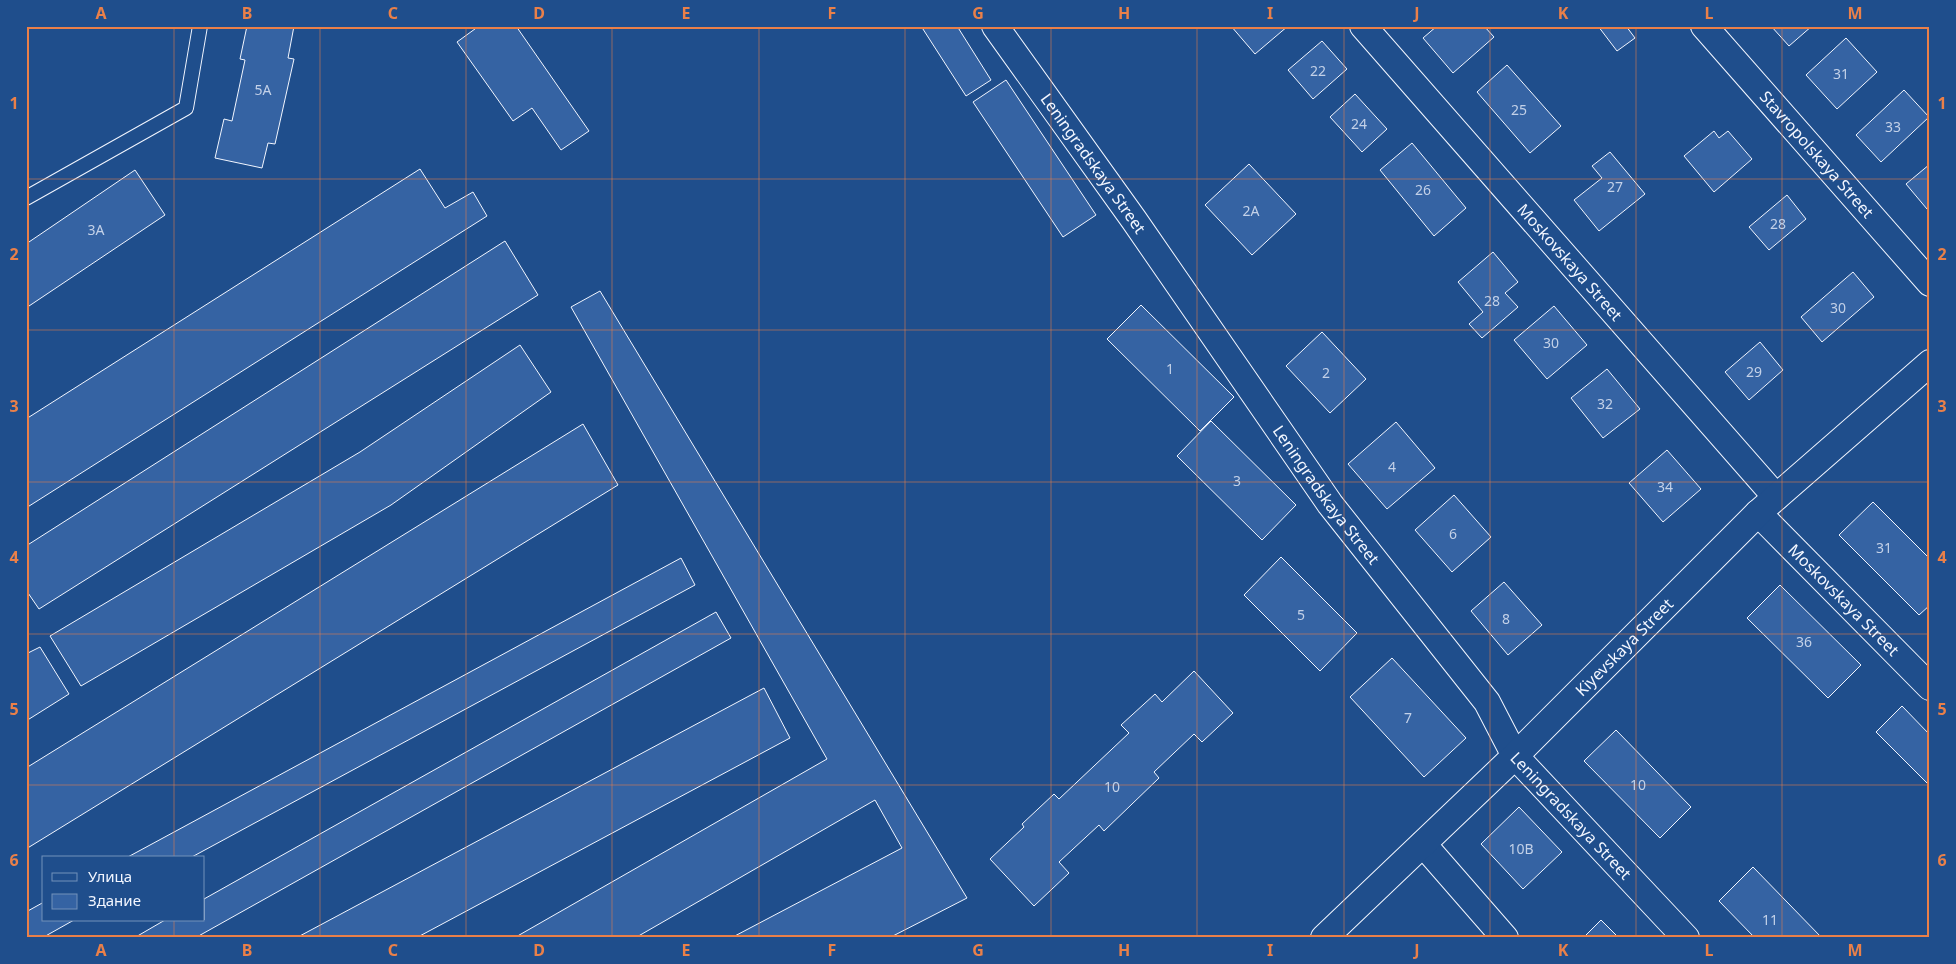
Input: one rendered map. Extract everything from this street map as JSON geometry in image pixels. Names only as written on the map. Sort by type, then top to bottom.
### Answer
[{"type":"street","name":"Leningradskaya Street","points":[[995,26],[1134,220],[1330,504],[1487,702],[1515,756],[1686,938]]},
{"type":"street","name":"Moskovskaya Street","points":[[1364,26],[1767,504],[1930,687]]},
{"type":"street","name":"Stavropolskaya Street","points":[[1704,26],[1930,283]]},
{"type":"street","name":"Kiyevskaya Street","points":[[1324,938],[1515,756],[1767,504],[1930,363]]},
{"type":"street","points":[[1423,844],[1505,938]]},
{"type":"lane","points":[[26,198],[186,108],[200,26]]},
{"type":"building","points":[[247,26],[294,26],[288,58],[294,59],[275,144],[268,143],[262,168],[215,158],[224,119],[232,121],[245,60],[240,59]]},
{"type":"building","points":[[479,26],[516,26],[589,131],[561,150],[532,108],[513,121],[457,42]]},
{"type":"building","points":[[921,26],[957,26],[991,80],[966,96]]},
{"type":"building","points":[[1231,26],[1288,26],[1255,54]]},
{"type":"building","points":[[1437,26],[1484,26],[1494,37],[1453,73],[1423,38]]},
{"type":"building","points":[[1598,26],[1626,26],[1635,38],[1617,51]]},
{"type":"building","points":[[1771,26],[1812,26],[1789,46]]},
{"type":"building","points":[[1846,38],[1877,72],[1837,109],[1806,75]]},
{"type":"building","points":[[1322,41],[1347,69],[1313,99],[1288,70]]},
{"type":"building","points":[[1507,65],[1561,126],[1530,153],[1477,92]]},
{"type":"building","points":[[1006,80],[1096,215],[1063,237],[973,102]]},
{"type":"building","points":[[1904,90],[1929,117],[1881,162],[1856,135]]},
{"type":"building","points":[[1355,94],[1387,129],[1362,152],[1330,117]]},
{"type":"building","points":[[1714,131],[1719,138],[1728,131],[1752,159],[1714,192],[1684,156]]},
{"type":"building","points":[[1412,143],[1466,208],[1434,236],[1380,170]]},
{"type":"building","points":[[1610,152],[1645,194],[1599,231],[1574,200],[1602,178],[1592,166]]},
{"type":"building","points":[[1249,164],[1296,214],[1252,255],[1205,205]]},
{"type":"building","points":[[1930,164],[1930,207],[1927,209],[1906,184]]},
{"type":"building","points":[[420,169],[445,208],[473,192],[487,216],[26,508],[26,419]]},
{"type":"building","points":[[135,170],[165,215],[26,308],[26,244]]},
{"type":"building","points":[[1787,195],[1806,219],[1769,250],[1749,227]]},
{"type":"building","points":[[505,241],[538,295],[39,609],[26,590],[26,546]]},
{"type":"building","points":[[1493,252],[1518,282],[1505,293],[1518,307],[1482,338],[1469,324],[1483,312],[1458,282]]},
{"type":"building","points":[[1853,272],[1874,297],[1822,342],[1801,317]]},
{"type":"building","points":[[600,291],[967,898],[889,938],[731,938],[902,848],[875,800],[635,938],[514,938],[827,759],[571,307]]},
{"type":"building","points":[[1141,305],[1234,397],[1200,431],[1107,339]]},
{"type":"building","points":[[1554,306],[1587,345],[1547,379],[1514,340]]},
{"type":"building","points":[[1322,332],[1366,379],[1330,413],[1286,366]]},
{"type":"building","points":[[1760,342],[1783,370],[1749,400],[1725,372]]},
{"type":"building","points":[[520,345],[551,392],[391,505],[81,686],[50,636],[360,452]]},
{"type":"building","points":[[1607,369],[1640,409],[1603,438],[1571,398]]},
{"type":"building","points":[[1211,421],[1296,505],[1262,540],[1177,456]]},
{"type":"building","points":[[1396,422],[1435,468],[1387,509],[1348,464]]},
{"type":"building","points":[[583,424],[618,485],[26,849],[26,768]]},
{"type":"building","points":[[1667,450],[1701,489],[1663,522],[1629,483]]},
{"type":"building","points":[[1454,495],[1491,537],[1452,572],[1415,530]]},
{"type":"building","points":[[1873,502],[1930,559],[1930,605],[1919,615],[1839,535]]},
{"type":"building","points":[[1281,557],[1357,633],[1320,671],[1244,595]]},
{"type":"building","points":[[681,558],[695,585],[194,856],[130,856]]},
{"type":"building","points":[[1504,582],[1542,625],[1508,655],[1471,611]]},
{"type":"building","points":[[1780,585],[1861,665],[1828,698],[1747,618]]},
{"type":"building","points":[[716,612],[731,638],[195,938],[134,938],[162,922],[205,922],[205,898]]},
{"type":"building","points":[[40,647],[69,694],[26,721],[26,654]]},
{"type":"building","points":[[1392,658],[1466,738],[1424,777],[1350,697]]},
{"type":"building","points":[[1194,671],[1233,713],[1202,742],[1194,734],[1154,772],[1159,778],[1104,831],[1099,825],[1059,862],[1069,873],[1034,906],[990,859],[1024,827],[1022,824],[1054,794],[1059,799],[1129,733],[1121,725],[1155,694],[1162,702]]},
{"type":"building","points":[[764,688],[790,738],[416,938],[296,938]]},
{"type":"building","points":[[1902,706],[1930,735],[1930,786],[1876,732]]},
{"type":"building","points":[[1616,730],[1691,807],[1660,838],[1584,761]]},
{"type":"building","points":[[1519,807],[1562,852],[1523,889],[1481,844]]},
{"type":"building","points":[[1753,867],[1822,938],[1755,938],[1719,901]]},
{"type":"building","points":[[42,903],[42,922],[70,922],[42,938],[26,938],[26,912]]},
{"type":"building","points":[[1601,920],[1619,938],[1583,938]]}]
